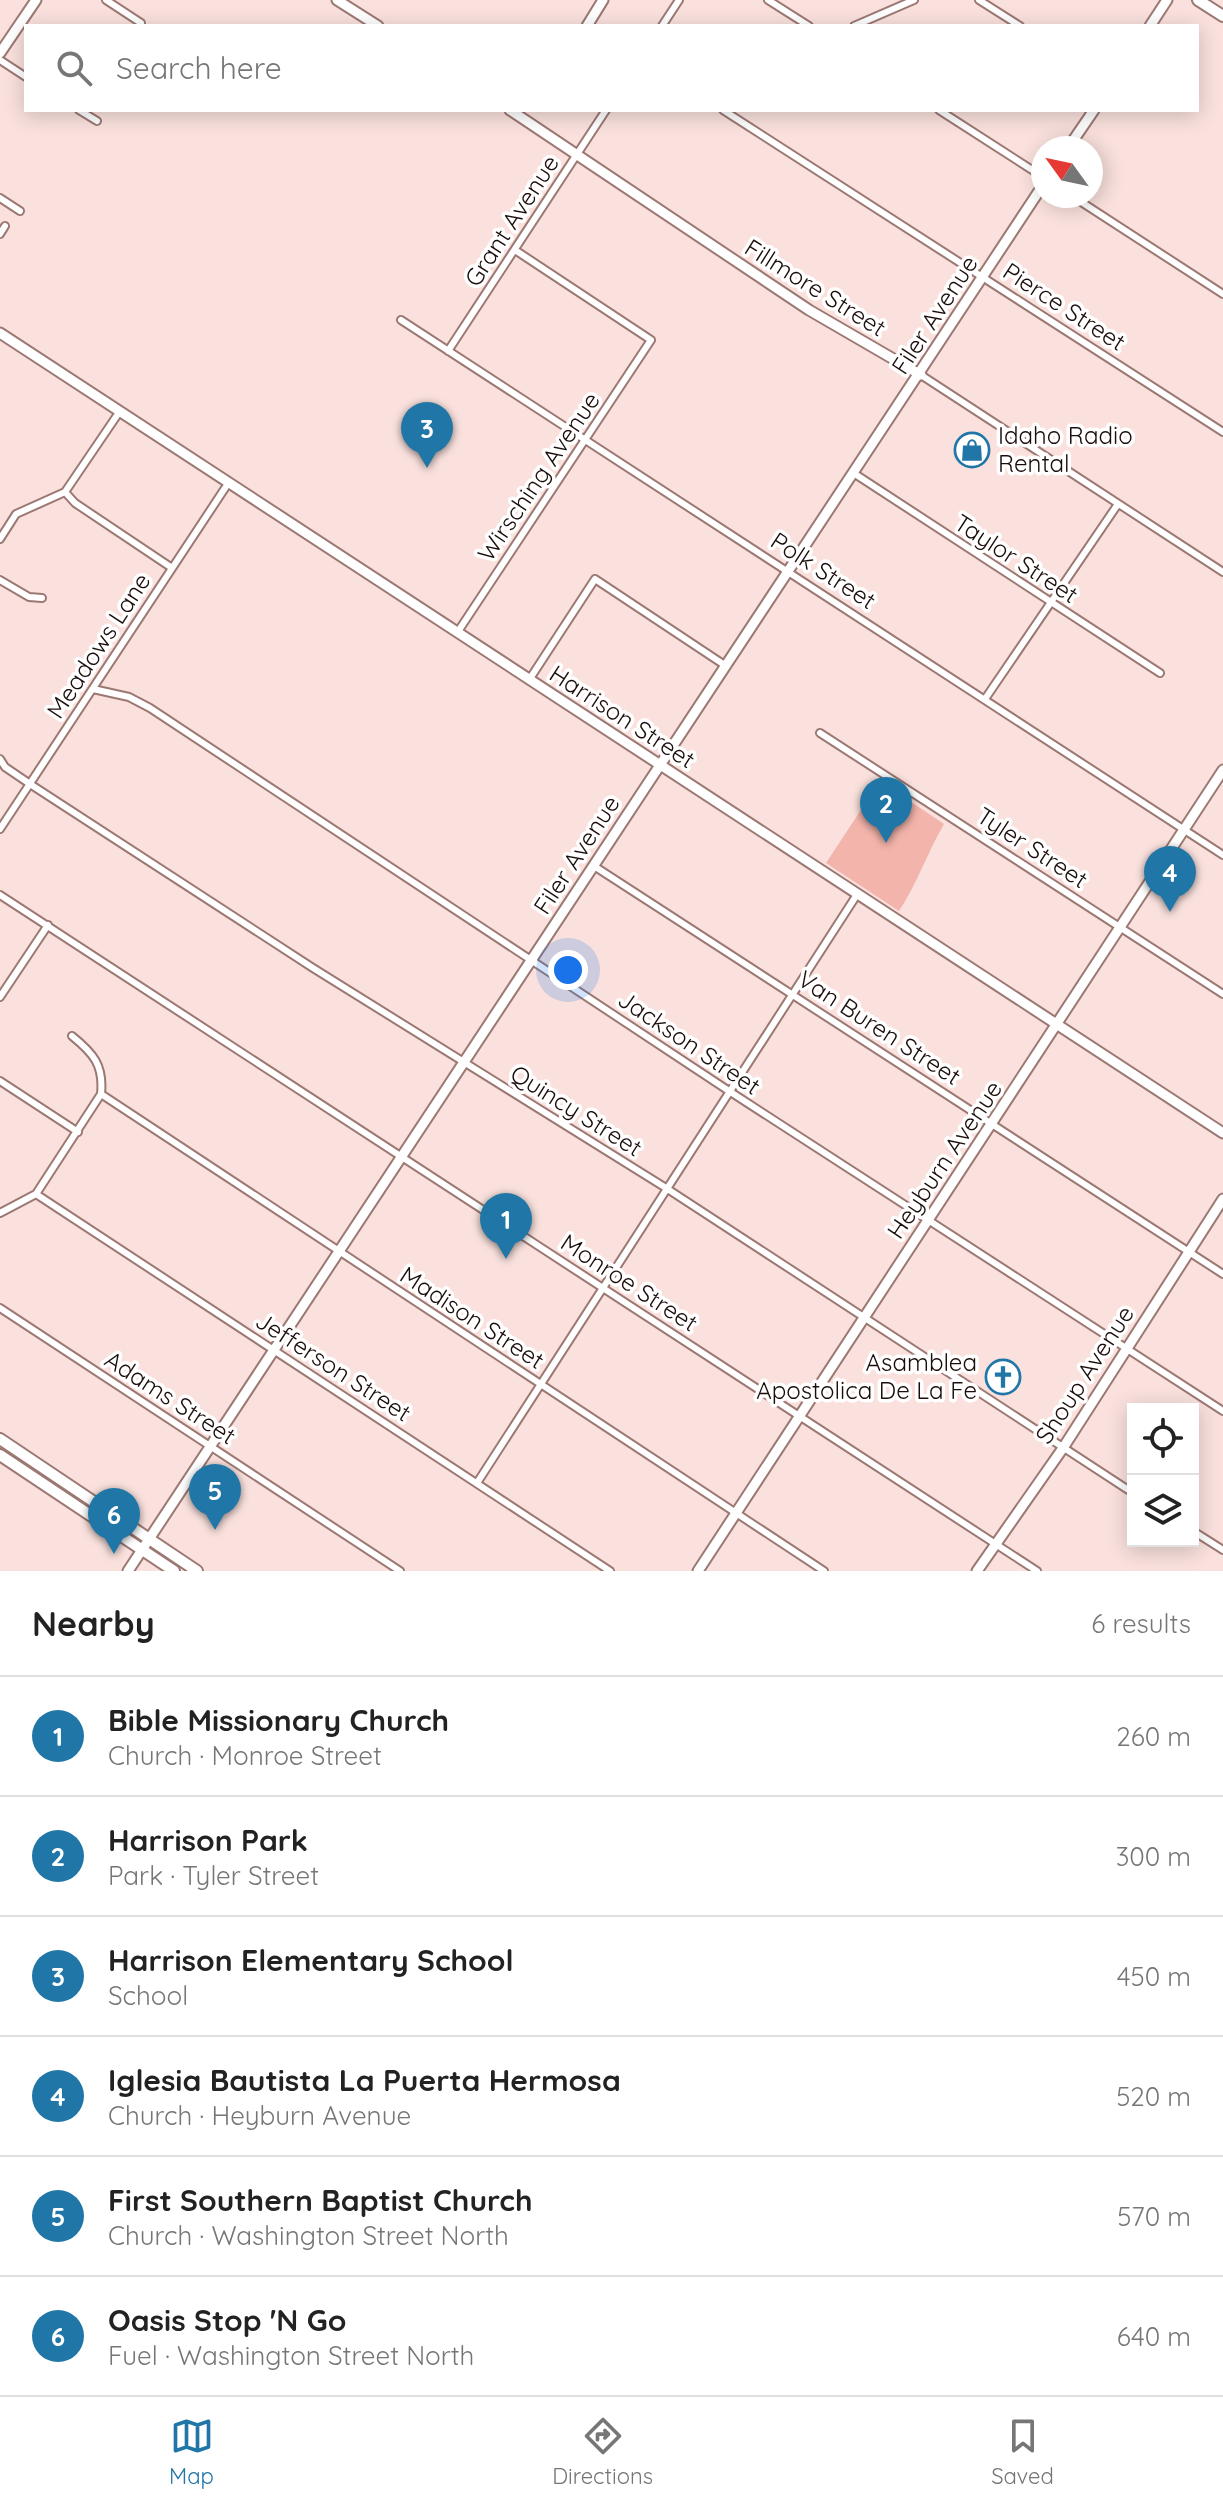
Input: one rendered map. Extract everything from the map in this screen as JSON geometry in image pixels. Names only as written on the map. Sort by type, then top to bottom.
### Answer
[{"type":"main road","points":[[1198,0],[1223,16]]},
{"type":"main road","points":[[0,1439],[146,1546],[174,1571]]},
{"type":"main road","points":[[0,1455],[146,1546],[197,1571]]},
{"type":"street","points":[[0,53],[36,0]]},
{"type":"street","points":[[106,0],[141,23]]},
{"type":"street","points":[[337,0],[375,24]]},
{"type":"street","points":[[588,24],[603,0]]},
{"type":"street","points":[[663,24],[679,0]]},
{"type":"street","points":[[768,0],[806,24]]},
{"type":"street","points":[[859,24],[914,0]]},
{"type":"street","points":[[979,0],[1017,24]]},
{"type":"street","points":[[1151,24],[1167,0]]},
{"type":"street","points":[[0,60],[24,76]]},
{"type":"street","points":[[82,112],[97,121]]},
{"type":"street","name":"Fillmore Street","points":[[515,112],[809,310],[921,375],[1223,572]]},
{"type":"street","name":"Grant Avenue","points":[[448,351],[605,112]]},
{"type":"street","name":"Pierce Street","points":[[726,112],[1223,432]]},
{"type":"street","points":[[942,112],[1031,169]]},
{"type":"street","points":[[1076,136],[1093,112]]},
{"type":"street","points":[[0,198],[20,211]]},
{"type":"street","name":"Filer Avenue","points":[[128,1571],[921,375],[1031,204]]},
{"type":"street","points":[[1090,208],[1223,294]]},
{"type":"street","points":[[0,234],[5,226]]},
{"type":"street","name":"Wirsching Avenue","points":[[457,633],[651,340],[515,250]]},
{"type":"street","name":"Polk Street","points":[[401,320],[1223,855]]},
{"type":"street","name":"Harrison Street","points":[[0,333],[1223,1133]]},
{"type":"street","points":[[0,539],[16,514],[65,492],[120,411]]},
{"type":"street","name":"Taylor Street","points":[[855,474],[1160,673]]},
{"type":"street","name":"Meadows Lane","points":[[0,829],[229,482]]},
{"type":"street","points":[[65,492],[75,503],[172,568]]},
{"type":"street","points":[[985,699],[1118,504]]},
{"type":"street","points":[[529,680],[595,579],[726,666]]},
{"type":"street","points":[[0,580],[29,597],[42,598]]},
{"type":"street","name":"Jackson Street","points":[[93,689],[129,697],[150,708],[927,1221],[1223,1411]]},
{"type":"street","name":"Tyler Street","points":[[820,733],[1223,994]]},
{"type":"street","name":"Quincy Street","points":[[0,759],[5,767],[30,784],[313,968],[666,1188],[1127,1489]]},
{"type":"street","name":"Heyburn Avenue","points":[[698,1571],[1223,770]]},
{"type":"street","name":"Van Buren Street","points":[[594,866],[1223,1274]]},
{"type":"street","points":[[477,1483],[858,893]]},
{"type":"street","name":"Monroe Street","points":[[0,895],[1037,1571]]},
{"type":"street","points":[[0,997],[48,925]]},
{"type":"street","points":[[0,1213],[36,1194],[101,1094],[103,1075],[94,1054],[72,1036]]},
{"type":"street","points":[[0,1081],[78,1132]]},
{"type":"street","name":"Madison Street","points":[[101,1094],[824,1571]]},
{"type":"street","name":"Jefferson Street","points":[[36,1194],[610,1571]]},
{"type":"street","name":"Shoup Avenue","points":[[977,1571],[1063,1448],[1223,1199]]},
{"type":"street","name":"Adams Street","points":[[0,1308],[400,1571]]},
{"type":"street","points":[[1199,1535],[1223,1550]]},
{"type":"shaded area","points":[[880,781],[944,824],[899,911],[826,863]]},
{"type":"place","name":"Idaho Radio Rental","points":[[972,450]]},
{"type":"place","name":"Harrison Elementary School","points":[[427,468]]},
{"type":"place","name":"Harrison Park","points":[[886,843]]},
{"type":"place","name":"Iglesia Bautista La Puerta Hermosa","points":[[1170,912]]},
{"type":"place","name":"Bible Missionary Church","points":[[506,1259]]},
{"type":"place","name":"Asamblea Apostolica De La Fe","points":[[1003,1377]]},
{"type":"place","name":"First Southern Baptist Church","points":[[215,1530]]},
{"type":"place","name":"Oasis Stop 'N Go","points":[[114,1554]]}]
